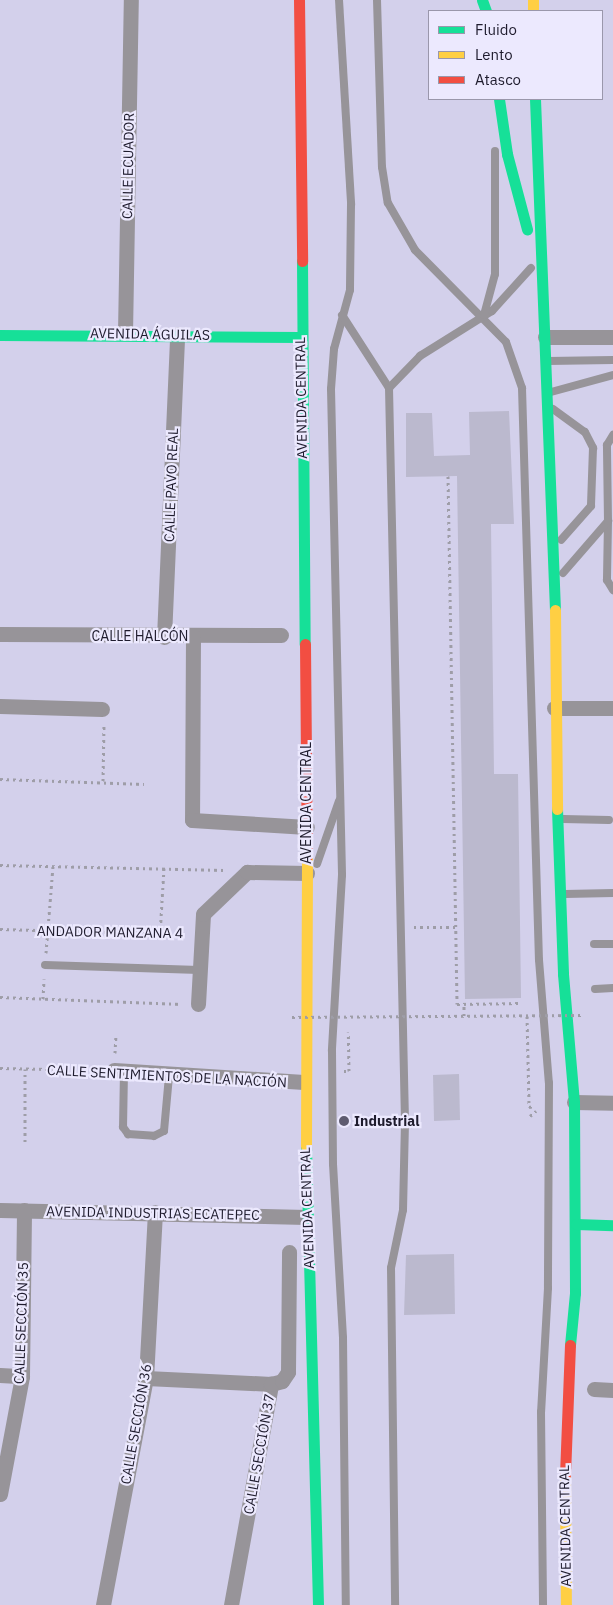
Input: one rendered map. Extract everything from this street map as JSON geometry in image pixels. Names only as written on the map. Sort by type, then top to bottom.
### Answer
[{"type":"main road","name":"AVENIDA CENTRAL","points":[[299,0],[300,337],[307,827],[304,1082],[306,1217],[316,1397],[318,1605]]},
{"type":"main road","points":[[299,18],[311,0]]},
{"type":"main road","points":[[499,100],[514,184],[538,261]]},
{"type":"main road","name":"AVENIDA CENTRAL","points":[[535,100],[538,261],[549,392],[555,546],[554,708],[558,820],[574,1102],[576,1224],[565,1401],[566,1605]]},
{"type":"main road","name":"AVENIDA ÁGUILAS","points":[[0,335],[126,333],[300,337]]},
{"type":"main road","points":[[576,1224],[613,1225]]},
{"type":"street","name":"CALLE ECUADOR","points":[[126,333],[131,0]]},
{"type":"street","name":"CALLE PAVO REAL","points":[[164,636],[177,334]]},
{"type":"street","points":[[545,337],[613,337]]},
{"type":"street","name":"CALLE HALCÓN","points":[[0,634],[281,635]]},
{"type":"street","points":[[193,636],[192,820],[307,827]]},
{"type":"street","points":[[0,706],[102,709]]},
{"type":"street","points":[[554,708],[613,708]]},
{"type":"street","points":[[247,872],[307,873]]},
{"type":"street","name":"ANDADOR MANZANA 4","points":[[200,933],[203,914],[247,872]]},
{"type":"street","points":[[198,1004],[200,933]]},
{"type":"street","name":"CALLE SENTIMIENTOS DE LA NACIÓN","points":[[119,1071],[169,1076],[304,1082]]},
{"type":"street","points":[[574,1102],[613,1103]]},
{"type":"street","name":"AVENIDA INDUSTRIAS ECATEPEC","points":[[0,1210],[155,1212],[306,1217]]},
{"type":"street","name":"CALLE SECCIÓN 35","points":[[0,1494],[22,1376],[24,1210]]},
{"type":"street","name":"CALLE SECCIÓN 36","points":[[103,1605],[146,1378],[155,1212]]},
{"type":"street","name":"CALLE SECCIÓN 37","points":[[231,1605],[271,1384],[282,1381],[288,1372],[289,1252]]},
{"type":"street","points":[[0,1375],[22,1376]]},
{"type":"street","points":[[146,1378],[271,1384]]},
{"type":"street","points":[[594,1389],[613,1390]]},
{"type":"lane","points":[[338,0],[351,205],[350,290],[342,315],[331,390],[342,938],[332,1070],[343,1338],[346,1605]]},
{"type":"lane","points":[[377,0],[382,167],[388,203],[415,250],[484,315],[513,353],[522,388],[539,960],[549,1083],[548,1288],[541,1412],[543,1605]]},
{"type":"lane","points":[[484,315],[495,274],[493,178],[502,119]]},
{"type":"lane","points":[[389,388],[420,356],[502,302],[538,261]]},
{"type":"lane","points":[[342,315],[389,388],[402,927],[403,1210],[391,1268],[395,1605]]},
{"type":"lane","points":[[546,361],[613,360]]},
{"type":"lane","points":[[549,392],[613,376]]},
{"type":"lane","points":[[549,406],[585,432],[594,448],[591,506],[555,546]]},
{"type":"lane","points":[[613,435],[606,446],[610,491],[608,521],[610,537],[607,580],[613,590]]},
{"type":"lane","points":[[555,582],[608,521]]},
{"type":"lane","points":[[306,889],[340,797]]},
{"type":"lane","points":[[558,820],[609,820]]},
{"type":"lane","points":[[561,894],[613,893]]},
{"type":"lane","points":[[594,944],[613,944]]},
{"type":"lane","points":[[45,965],[199,970]]},
{"type":"lane","points":[[596,989],[613,988]]},
{"type":"lane","points":[[119,1071],[123,1127],[128,1134],[154,1136],[164,1131],[169,1076]]},
{"type":"path","points":[[448,476],[457,1004],[518,1003]]},
{"type":"path","points":[[102,709],[103,781]]},
{"type":"path","points":[[0,779],[103,781],[144,784]]},
{"type":"path","points":[[0,865],[164,868],[247,872]]},
{"type":"path","points":[[43,1000],[53,866]]},
{"type":"path","points":[[160,936],[164,868]]},
{"type":"path","points":[[402,927],[455,927]]},
{"type":"path","name":"ANDADOR MANZANA 4","points":[[0,930],[48,930],[160,936],[200,933]]},
{"type":"path","points":[[0,997],[198,1004]]},
{"type":"path","points":[[464,1004],[464,1016]]},
{"type":"path","points":[[527,1016],[530,1106],[535,1107],[534,1080]]},
{"type":"path","points":[[292,1017],[584,1016]]},
{"type":"path","name":"CALLE SENTIMIENTOS DE LA NACIÓN","points":[[0,1068],[119,1071]]},
{"type":"path","points":[[25,1069],[25,1142]]},
{"type":"path","points":[[539,1098],[539,1108]]},
{"type":"building","points":[[509,411],[514,524],[491,524],[494,774],[518,774],[521,998],[465,999],[457,476],[406,477],[406,413],[432,413],[434,456],[470,455],[469,412]]},
{"type":"building","points":[[459,1074],[460,1120],[434,1121],[433,1075]]},
{"type":"building","points":[[454,1254],[455,1314],[404,1315],[406,1255]]},
{"type":"traffic: fast","points":[[482,0],[486,10]]},
{"type":"traffic: fast","points":[[499,100],[507,154],[527,229]]},
{"type":"traffic: fast","points":[[535,100],[555,610]]},
{"type":"traffic: fast","points":[[302,261],[305,644]]},
{"type":"traffic: fast","points":[[0,335],[300,337]]},
{"type":"traffic: fast","points":[[557,809],[563,974],[574,1102],[575,1293],[570,1345]]},
{"type":"traffic: fast","points":[[306,1146],[318,1605]]},
{"type":"traffic: fast","points":[[576,1224],[613,1225]]},
{"type":"traffic: slow","points":[[533,0],[533,10]]},
{"type":"traffic: slow","points":[[555,610],[557,809]]},
{"type":"traffic: slow","points":[[306,1146],[307,856]]},
{"type":"traffic: slow","points":[[565,1475],[566,1605]]},
{"type":"traffic: jam","points":[[299,0],[302,261]]},
{"type":"traffic: jam","points":[[305,644],[307,856]]},
{"type":"traffic: jam","points":[[565,1475],[570,1345]]},
{"type":"place","name":"Industrial","points":[[344,1121]]}]
